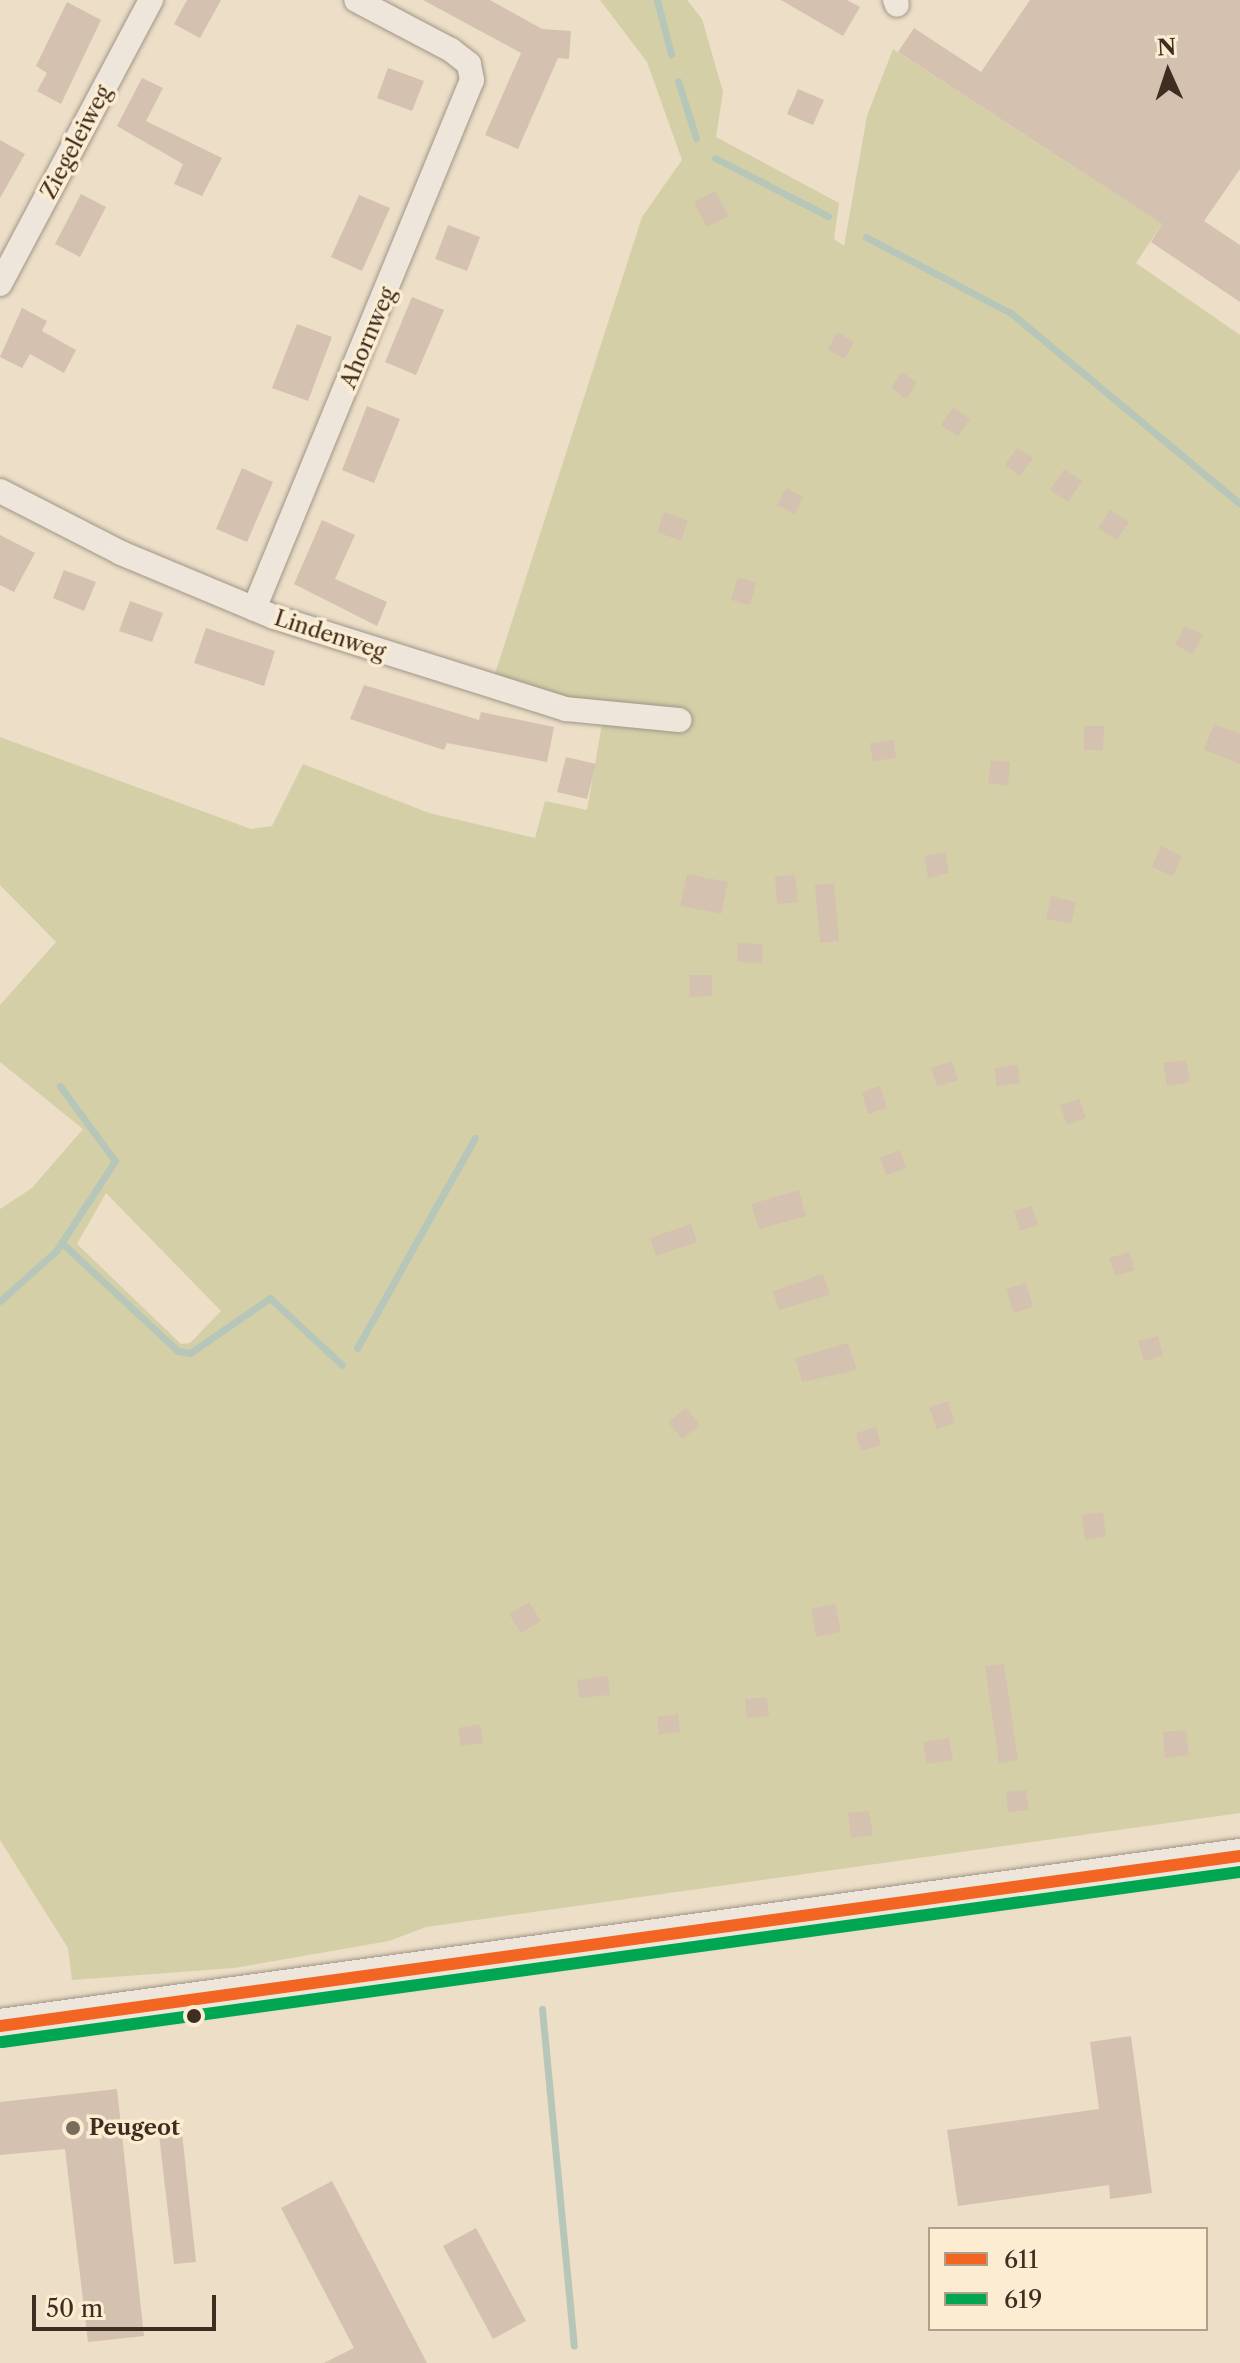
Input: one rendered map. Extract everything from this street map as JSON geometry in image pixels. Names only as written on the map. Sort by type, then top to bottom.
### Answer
[{"type":"main road","points":[[0,2026],[1240,1856]]},
{"type":"street","name":"Ziegeleiweg","points":[[0,284],[151,0]]},
{"type":"street","name":"Ahornweg","points":[[254,609],[472,80],[469,64],[356,0]]},
{"type":"street","name":"Lindenweg","points":[[0,491],[254,609],[566,709],[679,720]]},
{"type":"shaded area","points":[[600,0],[687,0],[702,19],[723,92],[716,137],[839,203],[834,239],[844,246],[867,116],[893,49],[1162,224],[1136,263],[1240,335],[1240,1813],[426,1927],[389,1941],[234,1968],[72,1980],[68,1948],[0,1840],[0,1209],[32,1188],[83,1129],[0,1062],[0,1005],[56,942],[0,885],[0,737],[251,829],[272,826],[303,764],[429,813],[535,838],[545,801],[587,810],[605,707],[494,677],[642,217],[682,160],[647,62]],"holes":[[[106,1193],[221,1311],[190,1343],[181,1344],[77,1244]]]},
{"type":"building","points":[[187,0],[221,0],[200,38],[174,24]]},
{"type":"building","points":[[423,0],[490,0],[542,29],[571,31],[569,59],[558,58],[518,149],[485,135],[521,53]]},
{"type":"building","points":[[781,0],[847,0],[860,7],[843,36]]},
{"type":"building","points":[[1030,0],[1240,0],[1240,169],[1204,221],[1240,245],[1240,302],[1151,242],[1162,224],[898,52],[914,28],[981,72]]},
{"type":"building","points":[[67,2],[101,20],[61,104],[37,91],[47,73],[36,66]]},
{"type":"building","points":[[388,68],[424,81],[412,111],[377,98]]},
{"type":"building","points":[[142,78],[163,88],[146,121],[222,158],[202,196],[174,184],[183,164],[117,126]]},
{"type":"building","points":[[798,89],[824,100],[813,125],[787,114]]},
{"type":"building","points":[[0,140],[25,154],[0,198]]},
{"type":"building","points":[[715,191],[729,216],[707,227],[694,202]]},
{"type":"building","points":[[81,194],[106,207],[80,257],[55,244]]},
{"type":"building","points":[[359,195],[390,208],[362,271],[331,257]]},
{"type":"building","points":[[448,225],[480,237],[467,271],[435,259]]},
{"type":"building","points":[[412,297],[444,310],[416,375],[385,362]]},
{"type":"building","points":[[22,308],[47,321],[42,331],[76,350],[64,373],[30,354],[22,368],[0,357]]},
{"type":"building","points":[[297,324],[332,337],[308,401],[272,388]]},
{"type":"building","points":[[837,332],[854,342],[845,359],[828,350]]},
{"type":"building","points":[[902,372],[917,383],[906,399],[891,388]]},
{"type":"building","points":[[367,406],[400,419],[374,483],[342,470]]},
{"type":"building","points":[[953,407],[970,419],[958,436],[941,425]]},
{"type":"building","points":[[1017,448],[1033,458],[1020,476],[1005,465]]},
{"type":"building","points":[[242,468],[273,482],[247,542],[216,529]]},
{"type":"building","points":[[1064,469],[1082,481],[1068,502],[1050,490]]},
{"type":"building","points":[[786,488],[803,497],[795,514],[777,505]]},
{"type":"building","points":[[1110,510],[1129,522],[1117,540],[1098,528]]},
{"type":"building","points":[[664,512],[688,521],[681,541],[657,532]]},
{"type":"building","points":[[322,520],[355,535],[335,579],[387,602],[377,626],[294,584]]},
{"type":"building","points":[[0,535],[35,553],[14,592],[0,585]]},
{"type":"building","points":[[64,570],[96,582],[84,611],[53,598]]},
{"type":"building","points":[[738,577],[756,583],[750,605],[731,600]]},
{"type":"building","points":[[130,601],[163,613],[152,642],[119,631]]},
{"type":"building","points":[[1185,626],[1203,635],[1193,654],[1175,645]]},
{"type":"building","points":[[206,628],[275,651],[264,686],[194,663]]},
{"type":"building","points":[[364,685],[479,720],[481,712],[554,727],[547,762],[447,743],[444,750],[350,719]]},
{"type":"building","points":[[1214,724],[1240,734],[1240,764],[1204,750]]},
{"type":"building","points":[[1084,726],[1104,726],[1103,750],[1084,750]]},
{"type":"building","points":[[894,740],[896,758],[873,761],[870,743]]},
{"type":"building","points":[[566,757],[596,764],[587,799],[557,792]]},
{"type":"building","points":[[991,760],[1010,762],[1008,786],[988,783]]},
{"type":"building","points":[[1161,846],[1182,856],[1173,876],[1152,867]]},
{"type":"building","points":[[945,852],[949,873],[928,878],[924,856]]},
{"type":"building","points":[[687,874],[728,882],[721,914],[680,906]]},
{"type":"building","points":[[795,875],[798,902],[777,904],[775,876]]},
{"type":"building","points":[[834,883],[839,941],[820,943],[815,885]]},
{"type":"building","points":[[1051,896],[1076,902],[1071,924],[1046,919]]},
{"type":"building","points":[[738,943],[763,944],[762,963],[737,962]]},
{"type":"building","points":[[689,975],[712,975],[712,996],[690,997]]},
{"type":"building","points":[[1186,1060],[1190,1082],[1167,1086],[1163,1063]]},
{"type":"building","points":[[952,1061],[958,1080],[937,1087],[931,1068]]},
{"type":"building","points":[[1018,1065],[1020,1083],[997,1086],[994,1068]]},
{"type":"building","points":[[880,1086],[887,1108],[868,1114],[862,1092]]},
{"type":"building","points":[[1079,1099],[1086,1118],[1067,1125],[1060,1105]]},
{"type":"building","points":[[900,1150],[906,1168],[886,1175],[880,1158]]},
{"type":"building","points":[[799,1190],[806,1216],[759,1229],[751,1204]]},
{"type":"building","points":[[1032,1206],[1038,1225],[1020,1231],[1014,1211]]},
{"type":"building","points":[[691,1224],[697,1242],[656,1256],[650,1238]]},
{"type":"building","points":[[1129,1252],[1135,1270],[1115,1276],[1109,1258]]},
{"type":"building","points":[[823,1274],[830,1295],[779,1310],[773,1291]]},
{"type":"building","points":[[1026,1283],[1033,1307],[1014,1313],[1006,1289]]},
{"type":"building","points":[[1158,1336],[1163,1356],[1144,1361],[1138,1341]]},
{"type":"building","points":[[848,1343],[857,1370],[802,1382],[795,1358]]},
{"type":"building","points":[[948,1401],[955,1423],[937,1429],[929,1407]]},
{"type":"building","points":[[686,1408],[700,1425],[682,1439],[668,1422]]},
{"type":"building","points":[[876,1427],[881,1445],[861,1451],[856,1433]]},
{"type":"building","points":[[1103,1512],[1106,1537],[1085,1540],[1082,1515]]},
{"type":"building","points":[[529,1602],[541,1621],[521,1633],[509,1614]]},
{"type":"building","points":[[835,1604],[841,1632],[816,1637],[811,1609]]},
{"type":"building","points":[[1004,1664],[1018,1760],[999,1763],[985,1666]]},
{"type":"building","points":[[608,1676],[610,1695],[579,1698],[577,1680]]},
{"type":"building","points":[[767,1697],[769,1716],[747,1718],[745,1699]]},
{"type":"building","points":[[678,1714],[680,1732],[659,1735],[657,1717]]},
{"type":"building","points":[[480,1724],[483,1743],[461,1746],[458,1728]]},
{"type":"building","points":[[1186,1730],[1189,1755],[1165,1758],[1163,1732]]},
{"type":"building","points":[[949,1738],[953,1760],[927,1764],[923,1742]]},
{"type":"building","points":[[1026,1790],[1029,1810],[1008,1812],[1006,1792]]},
{"type":"building","points":[[869,1811],[873,1835],[851,1838],[848,1813]]},
{"type":"building","points":[[1131,2036],[1152,2193],[1110,2199],[1109,2185],[958,2206],[947,2130],[1099,2109],[1090,2042]]},
{"type":"building","points":[[117,2089],[144,2336],[88,2342],[65,2149],[0,2155],[0,2102]]},
{"type":"building","points":[[181,2124],[196,2262],[174,2264],[158,2126]]},
{"type":"building","points":[[332,2181],[427,2363],[324,2363],[354,2348],[281,2208]]},
{"type":"building","points":[[476,2228],[526,2321],[493,2339],[443,2246]]},
{"type":"waterway","points":[[657,0],[671,54]]},
{"type":"waterway","points":[[678,81],[696,138]]},
{"type":"waterway","points":[[715,158],[828,216]]},
{"type":"waterway","points":[[866,237],[1011,313],[1240,504]]},
{"type":"waterway","points":[[0,1301],[56,1251],[115,1161],[60,1086]]},
{"type":"waterway","points":[[357,1348],[475,1138]]},
{"type":"waterway","points":[[62,1243],[178,1351],[190,1353],[270,1298],[342,1365]]},
{"type":"waterway","points":[[542,2009],[574,2345]]},
{"type":"transit line","name":"611","points":[[0,2026],[1240,1856]]},
{"type":"transit line","name":"619","points":[[2,2042],[1240,1872]]},
{"type":"place","name":"Peugeot","points":[[73,2128]]}]
